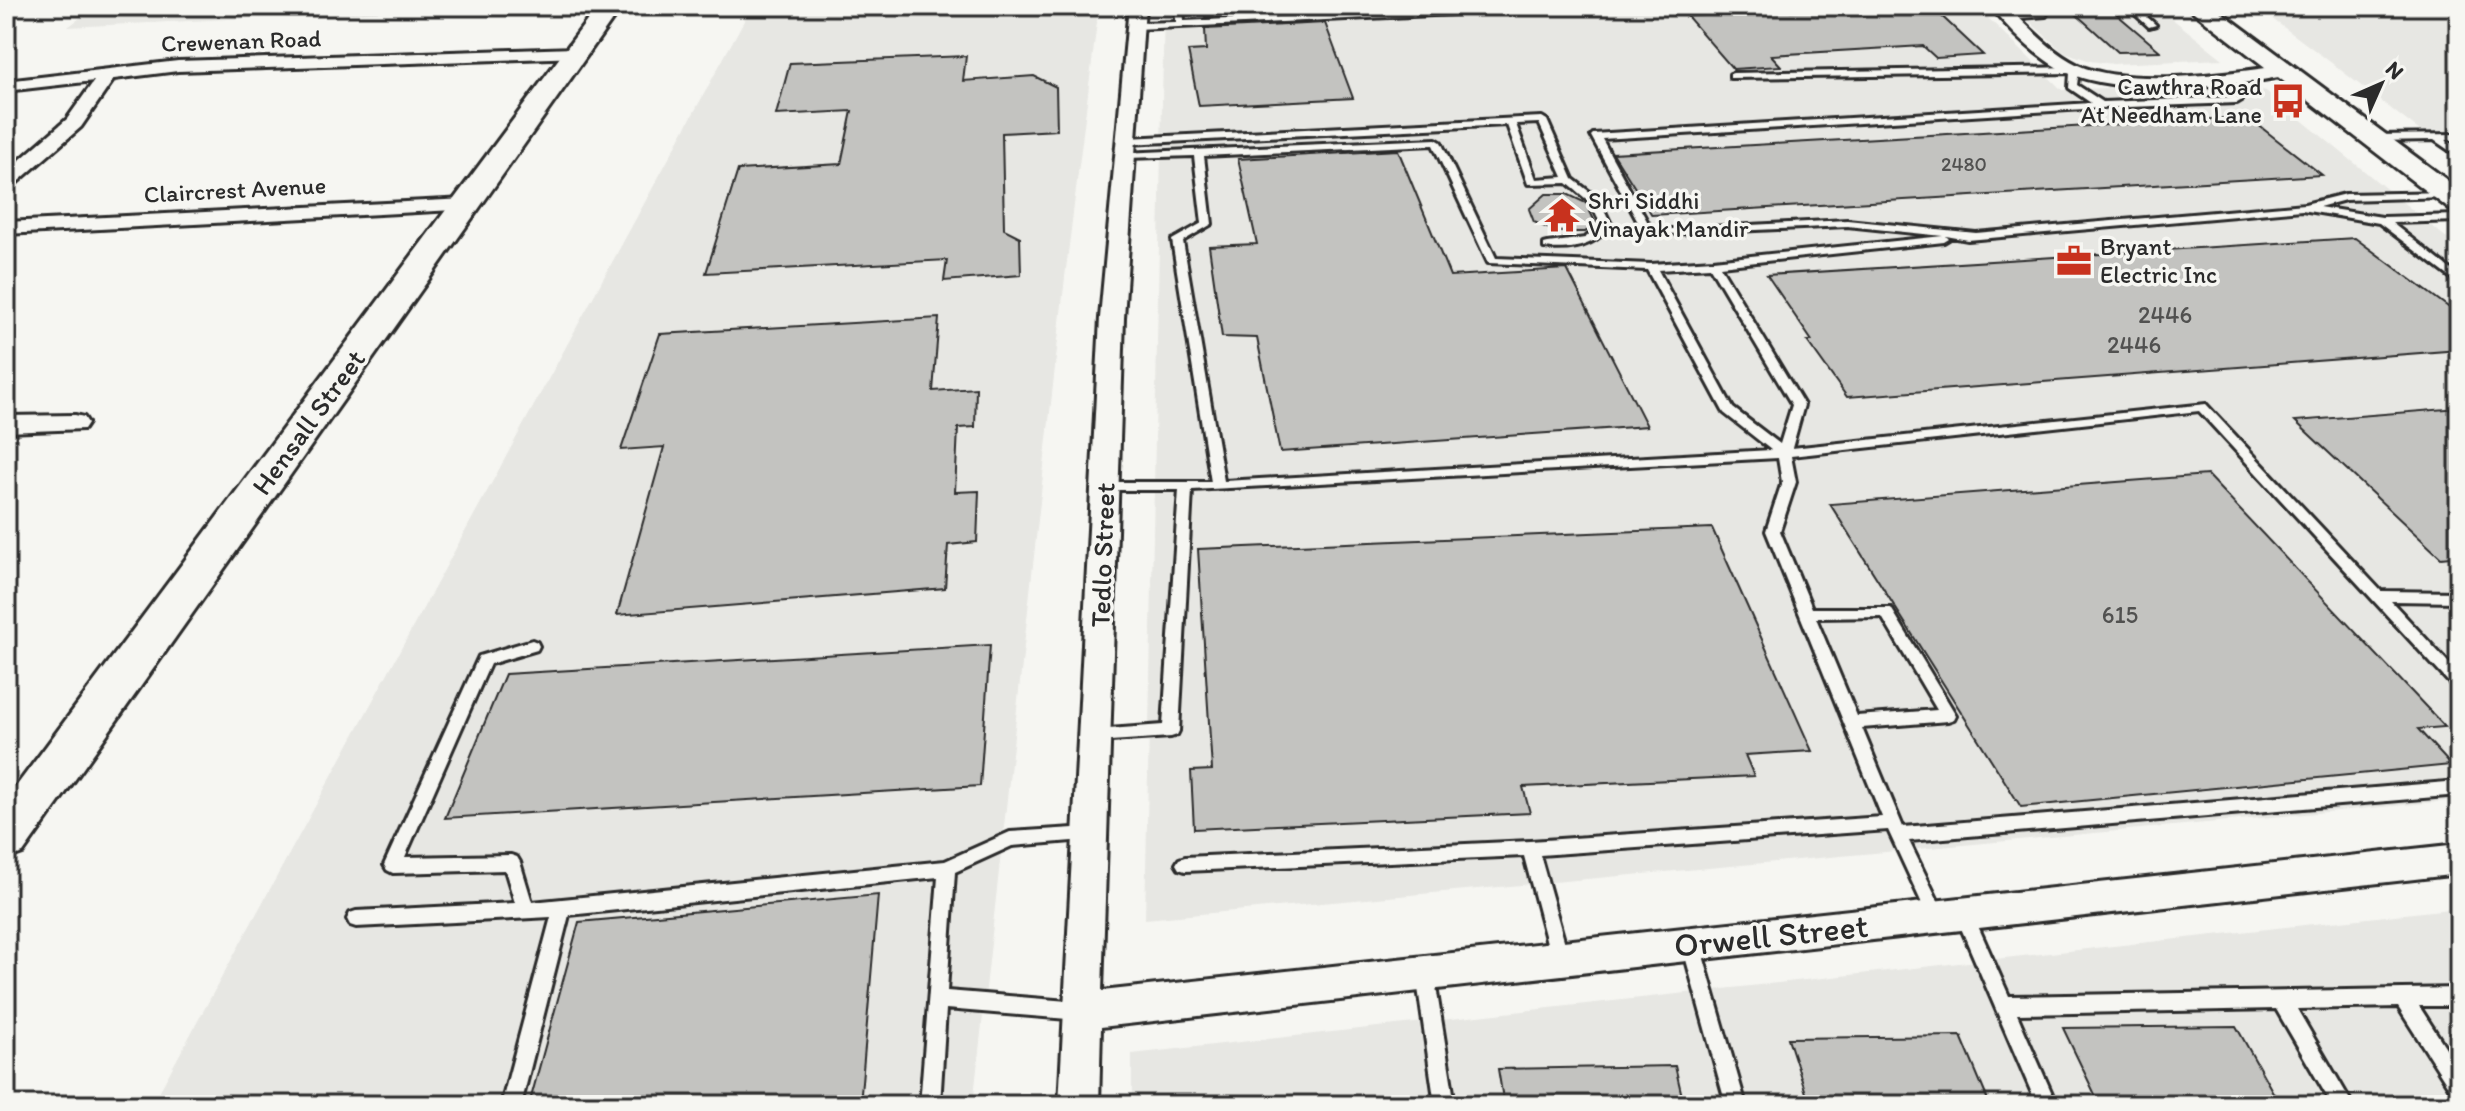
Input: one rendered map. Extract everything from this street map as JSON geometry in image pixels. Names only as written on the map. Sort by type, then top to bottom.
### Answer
[{"type":"street","name":"Hensall Street","points":[[6,838],[610,6]]},
{"type":"street","points":[[2198,6],[2374,138],[2455,205]]},
{"type":"street","points":[[2230,6],[2245,17],[2286,70]]},
{"type":"street","points":[[2003,11],[2050,54],[2075,70],[2116,79],[2146,80],[2286,70]]},
{"type":"street","name":"Tedlo Street","points":[[1079,1105],[1112,318],[1136,16]]},
{"type":"street","name":"Crewenan Road","points":[[6,86],[178,66],[575,53]]},
{"type":"street","points":[[6,182],[74,123],[109,73]]},
{"type":"street","name":"Claircrest Avenue","points":[[6,228],[466,205]]},
{"type":"street","points":[[6,424],[75,423]]},
{"type":"street","name":"Orwell Street","points":[[1084,1011],[2459,859]]},
{"type":"lane","points":[[1179,6],[1180,24]]},
{"type":"lane","points":[[1136,16],[1180,24],[1582,6]]},
{"type":"lane","points":[[2003,11],[2043,14],[2038,6]]},
{"type":"lane","points":[[2130,6],[2152,25]]},
{"type":"lane","points":[[1733,76],[2075,70],[2072,86],[2101,105]]},
{"type":"lane","points":[[1975,236],[1847,223],[1649,233],[1596,136],[2101,105],[2237,100]]},
{"type":"lane","points":[[1127,148],[1542,120],[1569,180],[1595,201],[1606,224],[1601,234],[1591,242],[1548,246]]},
{"type":"lane","points":[[1510,121],[1532,182],[1569,180]]},
{"type":"lane","points":[[2374,138],[2459,137]]},
{"type":"lane","points":[[2436,138],[2459,154]]},
{"type":"lane","points":[[1127,148],[1199,153],[1436,142],[1492,261],[1651,267],[2302,207],[2345,197],[2455,205]]},
{"type":"lane","points":[[1199,153],[1207,224],[1177,240],[1218,486]]},
{"type":"lane","points":[[2302,207],[2382,220],[2455,205]]},
{"type":"lane","points":[[2382,220],[2459,281]]},
{"type":"lane","points":[[1713,263],[1798,405],[1784,453],[1789,482],[1773,531],[1896,829],[2006,1005],[2047,1105]]},
{"type":"lane","points":[[1651,267],[1728,410],[1784,453]]},
{"type":"lane","points":[[1105,486],[1218,486],[1784,453],[2202,407],[2459,684]]},
{"type":"lane","points":[[1095,736],[1171,731],[1186,486]]},
{"type":"lane","points":[[2378,596],[2459,597]]},
{"type":"lane","points":[[1806,613],[1886,612],[1948,715],[1852,723]]},
{"type":"lane","points":[[526,909],[511,862],[393,865],[484,660],[532,646]]},
{"type":"lane","points":[[1185,864],[1896,829],[2459,788]]},
{"type":"lane","points":[[356,919],[562,908],[947,868],[1010,839],[1091,834]]},
{"type":"lane","points":[[1530,848],[1560,958]]},
{"type":"lane","points":[[930,1105],[947,868]]},
{"type":"lane","points":[[511,1105],[562,908]]},
{"type":"lane","points":[[1691,944],[1736,1105]]},
{"type":"lane","points":[[1425,974],[1445,1105]]},
{"type":"lane","points":[[2006,1005],[2459,997]]},
{"type":"lane","points":[[937,999],[1084,1011]]},
{"type":"lane","points":[[2404,999],[2459,1085]]},
{"type":"lane","points":[[2282,1001],[2343,1105]]},
{"type":"shaded area","points":[[96,6],[494,6],[68,27]]},
{"type":"shaded area","points":[[752,6],[1099,6],[1065,277],[973,1105],[152,1105]]},
{"type":"shaded area","points":[[1164,6],[1976,6],[2062,90],[2231,82],[2266,91],[2459,248],[2459,800],[1145,919]]},
{"type":"shaded area","points":[[2012,6],[2156,6],[2223,59],[2113,64],[2090,61],[2062,51]]},
{"type":"shaded area","points":[[2255,6],[2459,6],[2459,161],[2325,58]]},
{"type":"shaded area","points":[[2459,908],[2459,1105],[1132,1105],[1132,1054]]},
{"type":"building","points":[[1204,6],[1318,6],[1321,12],[1205,17]]},
{"type":"building","points":[[1874,6],[1934,9],[1983,55],[1936,58],[1923,46],[1771,55],[1781,66],[1733,69],[1687,16]]},
{"type":"building","points":[[2067,6],[2107,6],[2160,51],[2118,52]]},
{"type":"building","points":[[1325,23],[1353,98],[1199,106],[1188,51],[1206,50],[1205,29]]},
{"type":"building","points":[[966,56],[963,81],[1034,76],[1056,87],[1057,130],[1002,133],[1004,229],[1020,237],[1021,275],[944,281],[947,260],[706,273],[738,170],[841,164],[852,111],[776,115],[790,63]]},
{"type":"building","points":[[2248,117],[2322,175],[1652,215],[1613,153]]},
{"type":"building","points":[[1398,150],[1450,276],[1567,269],[1647,426],[1280,452],[1257,338],[1222,337],[1209,246],[1257,244],[1238,159]]},
{"type":"building","name":"Shri Siddhi Vinayak Mandir","points":[[1546,194],[1567,194],[1586,203],[1596,224],[1585,232],[1556,232],[1534,222],[1529,209]]},
{"type":"building","points":[[2355,238],[2459,315],[2459,350],[1847,397],[1807,341],[1812,341],[1767,275]]},
{"type":"building","points":[[939,318],[933,391],[976,388],[975,427],[958,428],[955,492],[979,491],[977,542],[948,545],[945,588],[617,615],[664,447],[621,450],[660,334]]},
{"type":"building","points":[[2459,408],[2459,556],[2441,558],[2295,421]]},
{"type":"building","points":[[2207,475],[2445,727],[2418,729],[2451,765],[2021,807],[1830,504]]},
{"type":"building","points":[[1712,528],[1812,751],[1745,755],[1754,776],[1523,787],[1530,813],[1194,829],[1191,771],[1212,770],[1198,549]]},
{"type":"building","points":[[990,645],[980,786],[445,818],[505,674]]},
{"type":"building","points":[[878,895],[860,1105],[529,1105],[579,922]]},
{"type":"building","points":[[2236,1026],[2280,1105],[2100,1105],[2063,1028]]},
{"type":"building","points":[[1961,1036],[1990,1105],[1810,1105],[1788,1038]]},
{"type":"building","points":[[1675,1066],[1684,1105],[1504,1105],[1498,1069]]},
{"type":"place","name":"Cawthra Road At Needham Lane","points":[[2288,101]]},
{"type":"place","name":"Shri Siddhi Vinayak Mandir","points":[[1562,215]]},
{"type":"place","name":"Bryant Electric Inc","points":[[2074,261]]}]
